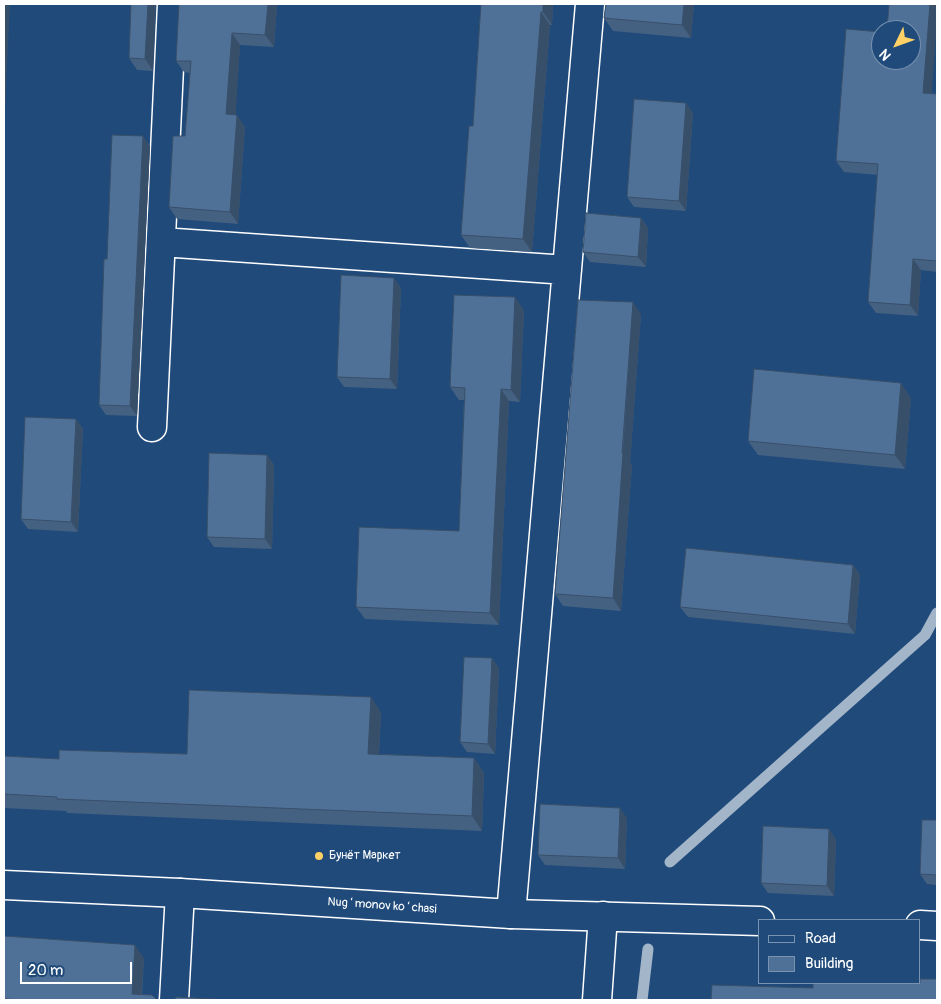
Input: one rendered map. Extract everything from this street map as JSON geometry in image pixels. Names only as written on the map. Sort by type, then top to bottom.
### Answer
[{"type":"street","points":[[152,427],[172,4]]},
{"type":"street","points":[[511,914],[590,4]]},
{"type":"street","points":[[161,242],[567,270]]},
{"type":"street","name":"Nugʻmonov koʻchasi","points":[[4,885],[180,893],[511,914],[758,921]]},
{"type":"street","points":[[174,1000],[180,893]]},
{"type":"street","points":[[597,1000],[603,916]]},
{"type":"street","points":[[921,925],[937,926]]},
{"type":"building","points":[[131,4],[148,4],[145,59],[129,58]]},
{"type":"building","points":[[179,4],[268,4],[265,35],[232,33],[226,114],[237,115],[230,212],[169,207],[173,136],[185,136],[191,61],[176,61]]},
{"type":"building","points":[[481,4],[543,4],[523,239],[461,235],[469,126],[473,126]]},
{"type":"building","points":[[606,4],[684,4],[682,25],[604,18]]},
{"type":"building","points":[[889,4],[930,4],[923,93],[937,94],[937,261],[913,259],[910,305],[868,302],[878,164],[836,161],[846,29],[871,31],[871,70],[921,70],[921,20],[888,20]]},
{"type":"building","points":[[634,99],[686,103],[679,201],[627,197]]},
{"type":"building","points":[[112,135],[143,136],[130,406],[99,405],[104,259],[107,259]]},
{"type":"building","points":[[586,213],[641,218],[638,257],[583,252]]},
{"type":"building","points":[[341,275],[394,278],[390,379],[337,377]]},
{"type":"building","points":[[454,295],[515,297],[511,390],[501,389],[490,613],[356,607],[359,527],[459,531],[465,388],[450,387]]},
{"type":"building","points":[[578,300],[633,302],[613,598],[555,594]]},
{"type":"building","points":[[754,369],[901,383],[895,455],[748,441]]},
{"type":"building","points":[[25,417],[76,419],[71,522],[21,519]]},
{"type":"building","points":[[209,453],[267,455],[265,539],[207,537]]},
{"type":"building","points":[[686,548],[853,565],[848,624],[680,607]]},
{"type":"building","points":[[464,657],[492,658],[488,744],[460,742]]},
{"type":"building","points":[[189,690],[371,697],[368,754],[474,758],[472,816],[57,799],[57,797],[4,794],[4,756],[59,759],[59,750],[187,754]]},
{"type":"building","points":[[540,804],[620,808],[618,858],[538,855]]},
{"type":"building","points":[[922,820],[937,820],[937,875],[920,874]]},
{"type":"building","points":[[763,826],[829,829],[827,886],[761,883]]},
{"type":"building","points":[[4,936],[135,945],[132,994],[152,995],[157,1000],[4,999]]},
{"type":"building","points":[[921,979],[937,979],[937,1000],[711,1000],[712,985],[813,988],[813,984],[921,984]]},
{"type":"building","points":[[177,997],[229,1000],[173,1000]]},
{"type":"waterway","points":[[670,862],[925,635],[937,613]]},
{"type":"waterway","points":[[642,1000],[648,949]]},
{"type":"place","name":"Бунёт Маркет","points":[[319,856]]}]
